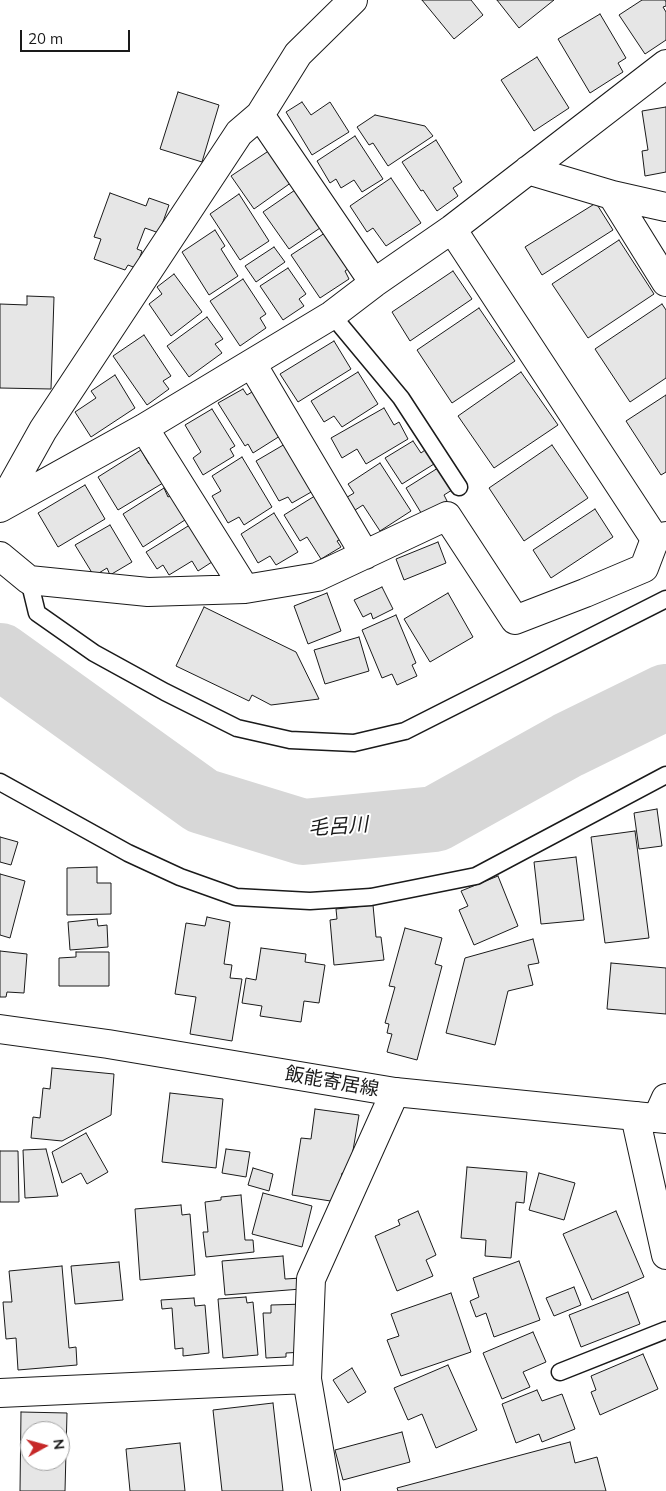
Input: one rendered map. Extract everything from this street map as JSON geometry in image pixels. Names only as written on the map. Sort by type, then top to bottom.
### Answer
[{"type":"street","points":[[0,507],[44,430],[239,133],[260,115],[298,54],[353,0]]},
{"type":"street","points":[[0,507],[144,428],[332,315],[374,283],[452,229],[666,64]]},
{"type":"street","points":[[260,115],[374,283]]},
{"type":"street","points":[[528,170],[612,195],[666,207]]},
{"type":"street","points":[[612,195],[666,282]]},
{"type":"street","points":[[0,556],[29,580],[148,592],[245,589],[317,577],[447,516],[515,620],[644,568],[661,537],[452,229]]},
{"type":"street","points":[[252,364],[365,555]]},
{"type":"street","points":[[144,428],[245,589]]},
{"type":"street","name":"飯能寄居線","points":[[0,1030],[108,1044],[395,1092],[656,1113]]},
{"type":"street","points":[[326,1490],[308,1379],[311,1279],[395,1092]]},
{"type":"street","points":[[656,1113],[666,1255]]},
{"type":"street","points":[[0,1393],[308,1379]]},
{"type":"lane","points":[[332,315],[401,398],[458,487]]},
{"type":"lane","points":[[29,580],[37,614],[94,654],[165,692],[237,728],[290,740],[354,743],[405,731],[666,599]]},
{"type":"lane","points":[[0,782],[128,853],[180,877],[236,897],[310,901],[371,897],[476,876],[666,775]]},
{"type":"lane","points":[[560,1372],[666,1330]]},
{"type":"building","points":[[422,0],[471,0],[483,15],[454,39]]},
{"type":"building","points":[[497,0],[554,0],[519,28]]},
{"type":"building","points":[[642,0],[665,0],[666,2],[666,6],[663,7],[666,12],[666,40],[645,54],[619,15]]},
{"type":"building","points":[[600,14],[626,58],[618,63],[623,72],[590,93],[558,39]]},
{"type":"building","points":[[537,57],[569,108],[534,131],[501,80]]},
{"type":"building","points":[[178,92],[219,105],[202,162],[160,149]]},
{"type":"building","points":[[302,102],[311,115],[330,102],[349,132],[312,155],[286,112]]},
{"type":"building","points":[[666,107],[666,172],[645,176],[642,151],[648,150],[642,111]]},
{"type":"building","points":[[375,115],[425,126],[433,136],[388,166],[373,143],[369,145],[357,127]]},
{"type":"building","points":[[355,136],[383,179],[362,192],[354,180],[341,188],[336,179],[330,183],[317,161]]},
{"type":"building","points":[[436,140],[462,182],[453,188],[458,196],[437,211],[402,162]]},
{"type":"building","points":[[270,150],[292,182],[254,209],[231,176]]},
{"type":"building","points":[[391,178],[421,223],[386,246],[373,228],[367,232],[350,206]]},
{"type":"building","points":[[298,188],[323,226],[289,249],[263,212]]},
{"type":"building","points":[[110,193],[146,206],[149,198],[169,205],[159,233],[145,228],[137,249],[142,251],[136,268],[128,265],[125,270],[94,259],[101,239],[94,237]]},
{"type":"building","points":[[239,194],[269,241],[240,260],[210,214]]},
{"type":"building","points":[[596,203],[613,230],[542,275],[525,247]]},
{"type":"building","points":[[331,229],[354,265],[345,271],[349,279],[320,298],[291,255]]},
{"type":"building","points":[[215,230],[225,246],[221,249],[238,276],[209,295],[182,252]]},
{"type":"building","points":[[619,240],[654,294],[588,338],[552,284]]},
{"type":"building","points":[[274,247],[285,262],[256,282],[245,266]]},
{"type":"building","points":[[288,268],[306,294],[299,299],[304,306],[283,320],[260,286]]},
{"type":"building","points":[[453,271],[472,299],[410,341],[392,312]]},
{"type":"building","points":[[174,274],[202,312],[171,336],[149,304],[162,294],[157,287]]},
{"type":"building","points":[[243,279],[266,314],[260,318],[266,328],[240,346],[210,301]]},
{"type":"building","points":[[27,296],[54,297],[51,389],[0,388],[0,304],[27,305]]},
{"type":"building","points":[[662,304],[666,310],[666,378],[630,402],[595,349]]},
{"type":"building","points":[[479,308],[515,361],[452,403],[417,350]]},
{"type":"building","points":[[207,317],[223,339],[215,344],[222,353],[189,377],[167,346]]},
{"type":"building","points":[[144,335],[171,376],[163,381],[169,389],[147,405],[113,356]]},
{"type":"building","points":[[334,341],[351,369],[298,402],[280,374]]},
{"type":"building","points":[[358,372],[378,404],[342,427],[334,416],[324,422],[311,401]]},
{"type":"building","points":[[521,372],[558,425],[494,468],[458,416]]},
{"type":"building","points":[[115,375],[135,408],[91,437],[75,412],[96,398],[91,391]]},
{"type":"building","points":[[243,389],[247,395],[257,389],[280,436],[253,453],[248,444],[245,446],[218,403]]},
{"type":"building","points":[[666,395],[666,472],[661,475],[626,421]]},
{"type":"building","points":[[384,408],[394,425],[399,422],[408,439],[366,464],[357,449],[342,458],[331,438]]},
{"type":"building","points":[[212,409],[235,446],[230,449],[234,456],[203,475],[193,458],[201,452],[185,425]]},
{"type":"building","points":[[413,441],[421,453],[425,450],[434,464],[402,484],[385,458]]},
{"type":"building","points":[[285,444],[313,491],[292,503],[288,497],[279,501],[256,461]]},
{"type":"building","points":[[552,445],[588,498],[524,541],[489,488]]},
{"type":"building","points":[[141,450],[149,464],[155,460],[168,480],[118,510],[98,477]]},
{"type":"building","points":[[242,457],[272,507],[244,525],[239,517],[228,523],[212,496],[221,491],[212,476]]},
{"type":"building","points":[[380,463],[411,511],[380,531],[363,505],[352,512],[344,499],[354,493],[348,484]]},
{"type":"building","points":[[438,468],[452,490],[444,495],[447,501],[423,516],[406,488]]},
{"type":"building","points":[[85,485],[105,519],[58,547],[38,513]]},
{"type":"building","points":[[164,488],[168,497],[174,494],[188,518],[143,547],[123,514]]},
{"type":"building","points":[[318,494],[345,537],[337,541],[341,547],[321,559],[307,537],[300,541],[284,515]]},
{"type":"building","points":[[595,509],[613,537],[551,578],[533,550]]},
{"type":"building","points":[[274,513],[298,552],[276,565],[270,556],[258,563],[241,534]]},
{"type":"building","points":[[193,523],[215,560],[198,571],[192,561],[169,575],[163,565],[157,569],[146,552]]},
{"type":"building","points":[[110,525],[132,562],[110,575],[107,568],[94,576],[75,545]]},
{"type":"building","points":[[438,542],[446,563],[404,580],[396,559]]},
{"type":"building","points":[[382,587],[393,609],[373,619],[371,613],[363,617],[354,600]]},
{"type":"building","points":[[327,593],[341,631],[308,644],[294,606]]},
{"type":"building","points":[[448,593],[473,637],[430,662],[404,619]]},
{"type":"building","points":[[204,607],[296,652],[319,699],[271,705],[252,695],[249,701],[176,666]]},
{"type":"building","points":[[396,615],[416,663],[412,665],[417,676],[397,685],[392,674],[382,678],[362,630]]},
{"type":"building","points":[[359,637],[369,671],[325,684],[314,650]]},
{"type":"building","points":[[657,809],[662,846],[639,849],[634,813]]},
{"type":"building","points":[[635,831],[649,938],[605,943],[591,837]]},
{"type":"building","points":[[0,837],[18,842],[11,865],[0,862]]},
{"type":"building","points":[[576,857],[584,920],[541,924],[534,862]]},
{"type":"building","points":[[97,867],[97,883],[111,883],[111,914],[67,915],[67,868]]},
{"type":"building","points":[[0,874],[25,881],[10,938],[0,935]]},
{"type":"building","points":[[498,876],[518,926],[474,945],[459,910],[468,906],[461,891]]},
{"type":"building","points":[[373,905],[376,937],[381,937],[384,960],[334,965],[330,920],[337,919],[336,909]]},
{"type":"building","points":[[207,917],[230,922],[224,964],[232,965],[230,978],[242,979],[232,1041],[190,1034],[196,997],[175,994],[186,923],[205,926]]},
{"type":"building","points":[[97,919],[98,926],[107,925],[108,947],[70,950],[68,922]]},
{"type":"building","points":[[405,928],[442,938],[435,964],[442,966],[417,1060],[387,1052],[392,1034],[387,1033],[389,1024],[385,1023],[395,987],[389,986]]},
{"type":"building","points":[[533,939],[539,963],[528,965],[533,985],[508,991],[495,1045],[446,1033],[465,958]]},
{"type":"building","points":[[261,948],[306,954],[305,962],[325,965],[319,1003],[304,1001],[301,1022],[260,1016],[262,1006],[242,1003],[246,978],[256,980]]},
{"type":"building","points":[[0,951],[27,954],[24,993],[7,992],[6,997],[0,997]]},
{"type":"building","points":[[76,952],[109,952],[109,986],[59,986],[59,958],[76,957]]},
{"type":"building","points":[[611,963],[666,968],[666,1014],[607,1009]]},
{"type":"building","points":[[52,1068],[114,1074],[111,1115],[62,1141],[31,1138],[33,1117],[40,1118],[43,1088],[50,1089]]},
{"type":"building","points":[[170,1093],[223,1099],[216,1168],[162,1162]]},
{"type":"building","points":[[315,1109],[359,1115],[349,1174],[342,1173],[337,1202],[292,1195],[301,1138],[311,1139]]},
{"type":"building","points":[[86,1133],[108,1172],[87,1184],[81,1173],[62,1183],[52,1152]]},
{"type":"building","points":[[46,1149],[58,1196],[25,1198],[23,1150]]},
{"type":"building","points":[[226,1149],[250,1152],[246,1177],[222,1173]]},
{"type":"building","points":[[0,1151],[18,1151],[19,1202],[0,1202]]},
{"type":"building","points":[[467,1167],[527,1172],[524,1203],[516,1202],[511,1258],[485,1256],[486,1240],[461,1238]]},
{"type":"building","points":[[253,1168],[273,1174],[269,1191],[248,1185]]},
{"type":"building","points":[[539,1173],[575,1183],[564,1220],[529,1210]]},
{"type":"building","points":[[263,1193],[312,1206],[302,1247],[252,1234]]},
{"type":"building","points":[[241,1195],[245,1240],[253,1240],[254,1252],[206,1257],[203,1232],[208,1232],[205,1202],[221,1200],[221,1197]]},
{"type":"building","points":[[181,1205],[182,1215],[190,1214],[195,1275],[140,1280],[135,1209]]},
{"type":"building","points":[[418,1211],[436,1255],[426,1260],[433,1276],[397,1291],[375,1236],[400,1225],[398,1220]]},
{"type":"building","points":[[616,1211],[644,1277],[592,1300],[563,1234]]},
{"type":"building","points":[[283,1256],[285,1279],[301,1278],[301,1289],[225,1295],[222,1261]]},
{"type":"building","points":[[519,1261],[540,1320],[494,1337],[486,1313],[476,1317],[470,1301],[479,1297],[473,1278]]},
{"type":"building","points":[[119,1262],[123,1300],[75,1304],[71,1266]]},
{"type":"building","points":[[62,1266],[69,1348],[76,1347],[77,1365],[18,1370],[16,1338],[6,1339],[3,1302],[12,1302],[9,1271]]},
{"type":"building","points":[[574,1287],[581,1305],[554,1316],[546,1298]]},
{"type":"building","points":[[628,1292],[640,1324],[581,1347],[569,1315]]},
{"type":"building","points":[[451,1293],[471,1352],[401,1376],[387,1340],[399,1336],[391,1314]]},
{"type":"building","points":[[246,1297],[247,1303],[253,1302],[258,1355],[223,1358],[218,1299]]},
{"type":"building","points":[[194,1298],[195,1306],[205,1305],[209,1353],[183,1356],[183,1348],[175,1349],[172,1308],[162,1309],[161,1300]]},
{"type":"building","points":[[305,1304],[304,1352],[286,1353],[286,1357],[266,1358],[263,1313],[271,1313],[271,1305]]},
{"type":"building","points":[[533,1332],[546,1362],[523,1372],[530,1387],[502,1399],[483,1353]]},
{"type":"building","points":[[643,1354],[658,1389],[600,1415],[591,1392],[596,1390],[591,1376]]},
{"type":"building","points":[[448,1365],[477,1430],[436,1448],[422,1414],[408,1420],[394,1388]]},
{"type":"building","points":[[352,1368],[366,1392],[348,1403],[333,1380]]},
{"type":"building","points":[[537,1390],[542,1401],[562,1394],[575,1429],[542,1442],[539,1434],[516,1443],[502,1404]]},
{"type":"building","points":[[273,1403],[283,1491],[222,1491],[213,1410]]},
{"type":"building","points":[[21,1412],[67,1413],[67,1421],[21,1421]]},
{"type":"building","points":[[402,1432],[410,1462],[343,1480],[335,1450]]},
{"type":"building","points":[[570,1442],[575,1463],[597,1457],[606,1491],[398,1491],[397,1488]]},
{"type":"building","points":[[180,1443],[185,1491],[130,1491],[126,1449]]},
{"type":"building","points":[[20,1471],[66,1471],[65,1491],[20,1491]]},
{"type":"waterway","name":"毛呂川","points":[[0,656],[202,801],[303,832],[435,819],[568,745],[666,697]]}]
